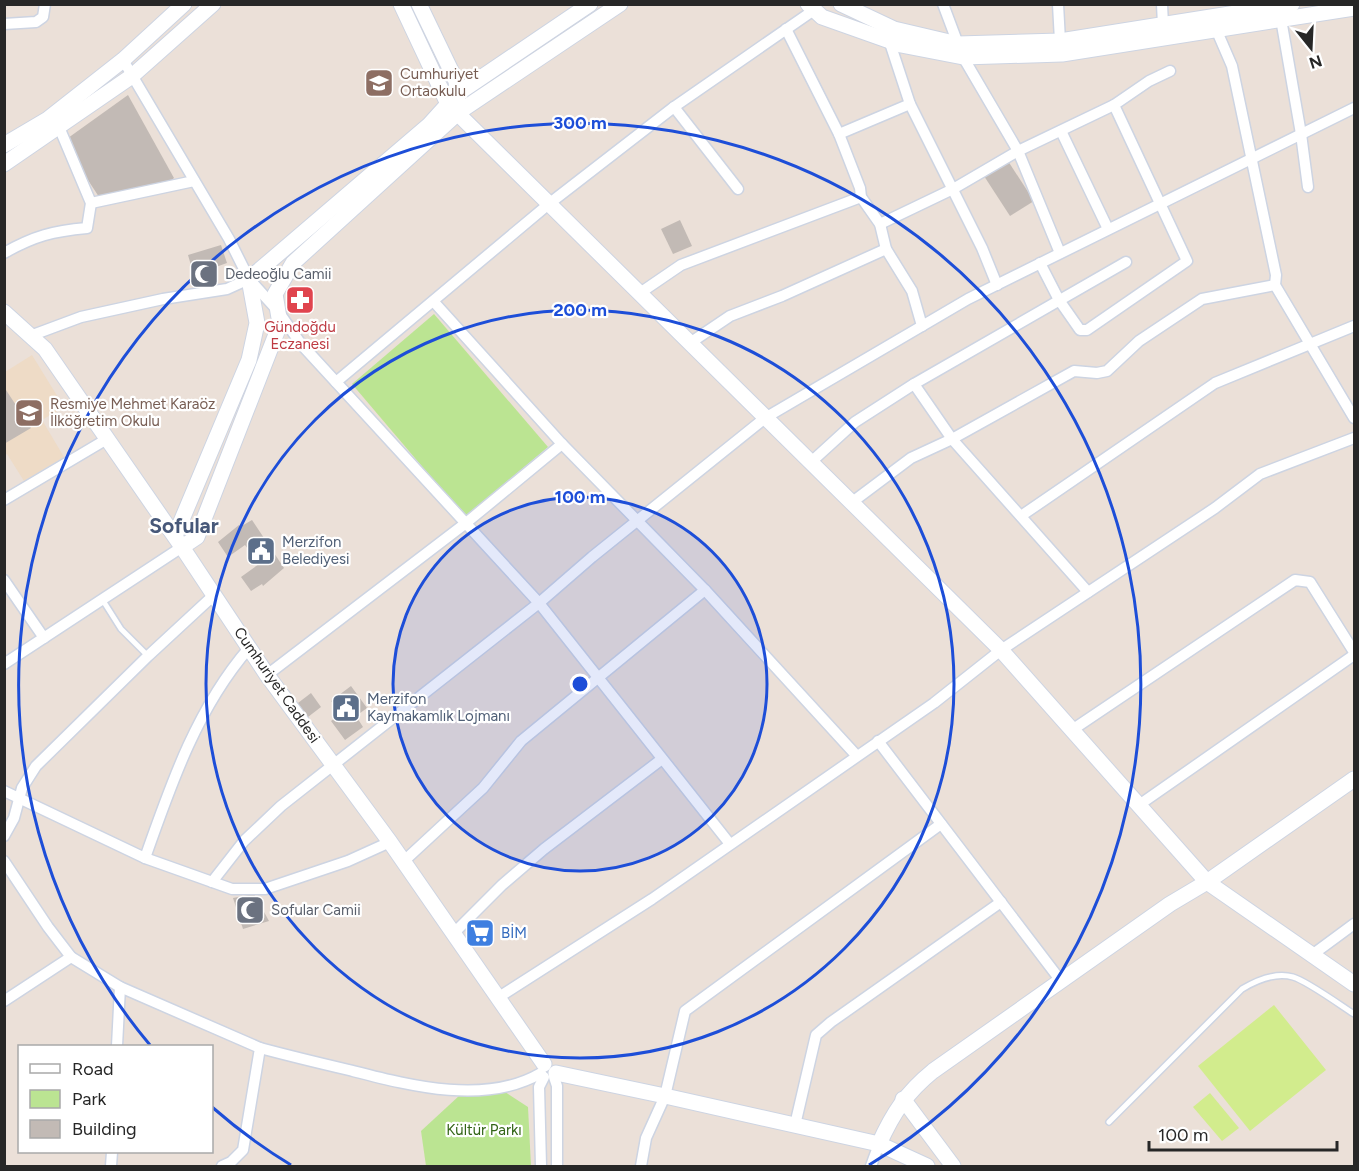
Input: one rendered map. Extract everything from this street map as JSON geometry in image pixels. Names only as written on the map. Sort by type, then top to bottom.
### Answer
[{"type":"street","points":[[4,24],[36,22],[43,17],[45,4]]},
{"type":"street","points":[[4,145],[48,119],[123,60],[184,4]]},
{"type":"street","points":[[4,164],[132,76],[213,4]]},
{"type":"street","points":[[401,4],[455,103],[550,203],[1001,650],[1207,882],[1354,984]]},
{"type":"street","points":[[419,4],[456,81],[455,103]]},
{"type":"street","points":[[30,336],[81,317],[162,299],[226,289],[249,279],[455,103],[590,4]]},
{"type":"street","points":[[4,664],[102,599],[179,541],[197,537],[280,324],[275,294],[293,263],[455,103],[620,4]]},
{"type":"street","points":[[841,4],[894,29],[961,51],[1060,41],[1281,8],[1354,8]]},
{"type":"street","points":[[943,4],[961,51],[1018,150],[1060,253]]},
{"type":"street","points":[[1059,4],[1060,41]]},
{"type":"street","points":[[1162,4],[1163,25]]},
{"type":"street","points":[[336,382],[550,203],[674,107],[786,28],[811,7],[822,17],[889,40],[961,51],[1062,54],[1216,29],[1281,8]]},
{"type":"street","points":[[1281,8],[1308,187]]},
{"type":"street","points":[[786,28],[839,134],[860,188],[861,197],[880,224],[886,249],[912,291],[922,326]]},
{"type":"street","points":[[1216,29],[1232,66],[1276,275],[1275,285],[1354,418]]},
{"type":"street","points":[[889,40],[910,105],[982,248],[997,285]]},
{"type":"street","points":[[123,60],[249,279],[278,311],[301,344],[538,603],[730,844]]},
{"type":"street","points":[[880,224],[953,189],[1018,150],[1114,105],[1149,81],[1170,71]]},
{"type":"street","points":[[839,134],[910,105]]},
{"type":"street","points":[[1040,263],[1059,300],[1080,330],[1087,330],[1187,261],[1114,105]]},
{"type":"street","points":[[674,107],[738,189]]},
{"type":"street","points":[[212,882],[227,861],[262,823],[765,418],[997,285],[1354,108]]},
{"type":"street","points":[[4,253],[26,240],[50,232],[87,228],[91,203],[59,127]]},
{"type":"street","points":[[1061,131],[1108,229]]},
{"type":"street","points":[[91,203],[194,181]]},
{"type":"street","points":[[640,293],[681,265],[861,197]]},
{"type":"street","points":[[690,343],[730,316],[782,296],[886,249]]},
{"type":"street","points":[[810,463],[855,422],[914,384],[1126,262]]},
{"type":"street","points":[[179,541],[249,360],[257,322],[249,279]]},
{"type":"street","points":[[851,503],[911,458],[952,439],[1074,371],[1098,373],[1107,371],[1139,341],[1202,299],[1275,285]]},
{"type":"street","points":[[434,302],[562,444],[705,590],[856,755]]},
{"type":"street","name":"Cumhuriyet Caddesi","points":[[4,312],[45,349],[179,541],[267,675],[404,861],[499,997],[548,1073]]},
{"type":"street","points":[[1021,516],[1215,382],[1354,326]]},
{"type":"street","points":[[914,384],[952,439],[1088,592]]},
{"type":"street","points":[[499,997],[652,899],[856,755],[934,703],[1001,650],[1215,508],[1260,474],[1354,438]]},
{"type":"street","points":[[4,500],[107,439]]},
{"type":"street","points":[[267,675],[466,523],[562,444]]},
{"type":"street","points":[[1072,730],[1295,580],[1311,582],[1354,653],[1139,806]]},
{"type":"street","points":[[7,587],[44,638]]},
{"type":"street","points":[[404,861],[483,788],[521,741],[705,590]]},
{"type":"street","points":[[4,836],[14,818],[22,788],[36,766],[214,595]]},
{"type":"street","points":[[145,858],[197,725],[216,691],[249,648]]},
{"type":"street","points":[[878,741],[1061,981]]},
{"type":"street","points":[[454,933],[528,862],[662,759]]},
{"type":"street","points":[[871,1167],[889,1121],[916,1085],[933,1071],[1354,778]]},
{"type":"street","points":[[4,791],[145,858],[232,889],[265,889],[348,861],[390,842]]},
{"type":"street","points":[[641,1167],[646,1138],[665,1095],[685,1011],[941,824]]},
{"type":"street","points":[[4,861],[71,957],[120,987],[260,1048],[404,1084],[438,1089],[490,1089],[548,1073],[665,1095],[879,1144],[927,1167]]},
{"type":"street","points":[[795,1125],[816,1035],[1001,902]]},
{"type":"street","points":[[1312,955],[1354,924]]},
{"type":"street","points":[[4,1001],[71,957]]},
{"type":"street","points":[[117,1045],[120,987]]},
{"type":"street","points":[[222,1167],[243,1150],[260,1048]]},
{"type":"street","points":[[541,1167],[539,1087],[548,1073]]},
{"type":"street","points":[[548,1073],[556,1086],[557,1167]]},
{"type":"street","points":[[903,1100],[953,1167]]},
{"type":"lane","points":[[102,599],[121,629],[148,656]]},
{"type":"lane","points":[[1108,1122],[1242,989],[1259,980],[1277,976],[1294,977],[1354,1014]]},
{"type":"shaded area","name":"Resmiye Mehmet Karaöz İlköğretim Okulu","points":[[32,355],[64,407],[42,420],[64,457],[24,481],[7,454],[5,455],[5,372]]},
{"type":"green space","points":[[434,314],[548,447],[465,517],[352,384]]},
{"type":"green space","points":[[1274,1005],[1326,1070],[1250,1131],[1198,1066]]},
{"type":"green space","name":"Kültür Parkı","points":[[505,1092],[528,1107],[531,1166],[426,1166],[421,1131],[460,1095]]},
{"type":"green space","points":[[1210,1093],[1239,1128],[1222,1141],[1193,1107]]},
{"type":"building","points":[[128,95],[174,178],[162,188],[101,200],[86,177],[68,138]]},
{"type":"building","points":[[1008,161],[1034,201],[1010,216],[984,176]]},
{"type":"building","points":[[680,220],[692,246],[673,254],[661,229]]},
{"type":"building","name":"Dedeoğlu Camii","points":[[221,245],[227,263],[213,268],[216,281],[197,286],[188,255]]},
{"type":"building","points":[[4,387],[31,428],[4,444]]},
{"type":"building","name":"Merzifon Belediyesi","points":[[252,520],[284,568],[263,586],[262,584],[251,591],[241,577],[259,564],[245,545],[228,557],[218,542],[239,525],[240,527]]},
{"type":"building","name":"Merzifon Kaymakamlık Lojmanı","points":[[351,686],[367,708],[356,716],[363,727],[345,740],[331,721],[341,714],[331,701]]},
{"type":"building","points":[[311,693],[321,707],[308,717],[298,703]]},
{"type":"building","name":"Sofular Camii","points":[[254,894],[269,921],[243,929],[233,898]]},
{"type":"place","name":"Cumhuriyet Ortaokulu","points":[[379,83]]},
{"type":"place","name":"Dedeoğlu Camii","points":[[204,274]]},
{"type":"place","name":"Gündoğdu Eczanesi","points":[[300,300]]},
{"type":"place","name":"Resmiye Mehmet Karaöz İlköğretim Okulu","points":[[29,413]]},
{"type":"place","name":"Merzifon Belediyesi","points":[[261,551]]},
{"type":"place","name":"Merzifon Kaymakamlık Lojmanı","points":[[346,708]]},
{"type":"place","name":"Sofular Camii","points":[[250,910]]},
{"type":"place","name":"BİM","points":[[480,933]]},
{"type":"district","name":"Sofular","points":[[184,526]]}]
